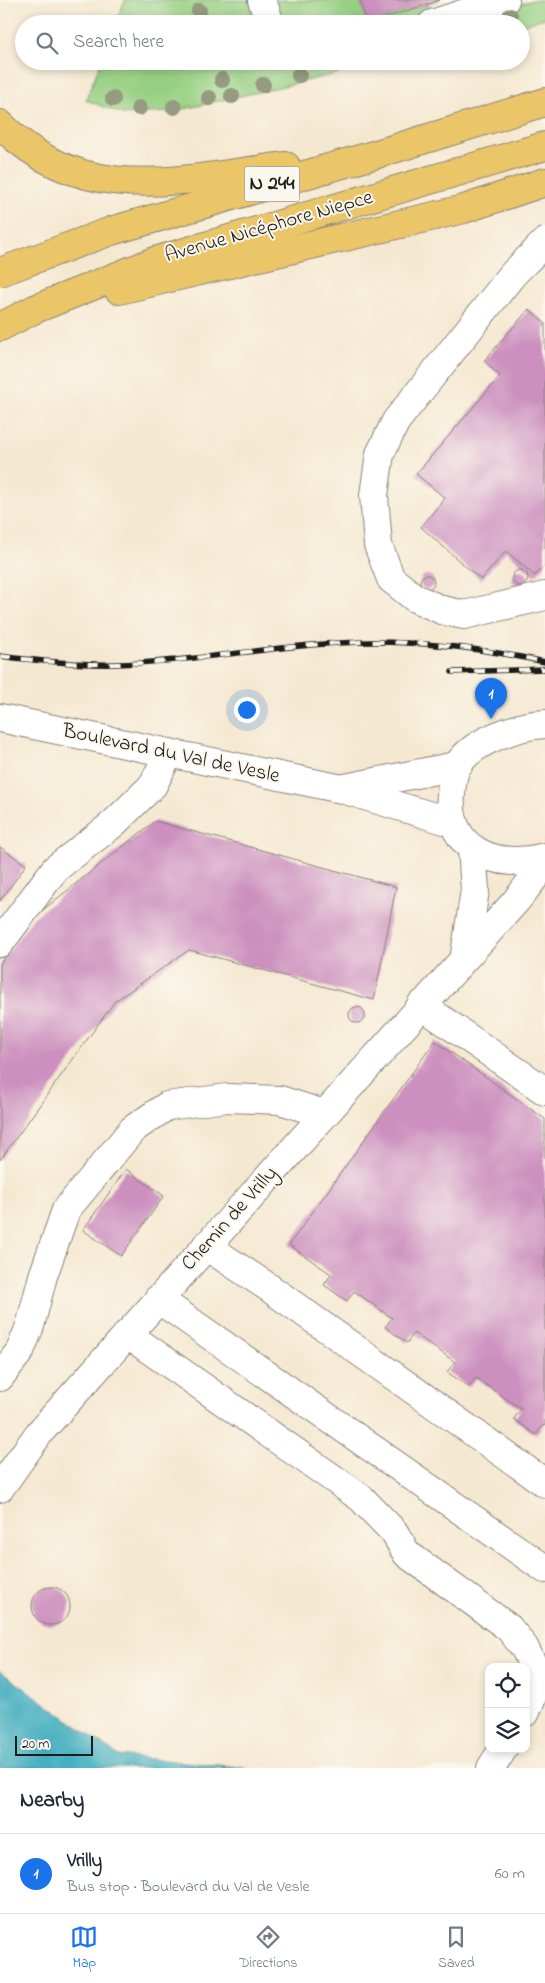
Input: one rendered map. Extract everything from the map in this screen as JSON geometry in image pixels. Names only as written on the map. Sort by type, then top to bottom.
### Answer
[{"type":"highway","name":"Avenue Nicéphore Niepce","points":[[0,272],[111,231],[377,154],[545,102]]},
{"type":"highway","points":[[0,124],[29,148],[62,168],[91,177],[128,183],[150,182],[377,154]]},
{"type":"highway","name":"Avenue Nicéphore Niepce","points":[[0,327],[35,309],[155,261],[545,146]]},
{"type":"highway","points":[[464,209],[545,182]]},
{"type":"highway","name":"N 244","points":[[35,309],[464,209]]},
{"type":"street","points":[[262,0],[267,15]]},
{"type":"street","points":[[459,15],[505,0]]},
{"type":"street","name":"N 244","points":[[464,209],[545,192]]},
{"type":"street","points":[[545,242],[513,274],[396,421],[380,454],[374,496],[378,545],[391,579],[416,598],[442,610],[464,615],[545,596]]},
{"type":"street","name":"Boulevard du Val de Vesle","points":[[0,718],[342,788],[454,823]]},
{"type":"street","points":[[465,955],[475,890],[472,849],[454,823],[450,804],[456,766],[469,752],[484,743],[516,729],[545,724]]},
{"type":"street","points":[[0,943],[55,869],[113,824],[153,785],[169,753]]},
{"type":"street","name":"Boulevard du Val de Vesle","points":[[342,788],[456,766]]},
{"type":"street","points":[[472,849],[502,861],[516,862],[545,857]]},
{"type":"street","name":"Chemin de Vrilly","points":[[0,1488],[40,1432],[465,955],[516,901],[545,864]]},
{"type":"street","points":[[421,1005],[545,1091]]},
{"type":"street","points":[[0,1378],[20,1351],[30,1326],[42,1276],[66,1210],[133,1129],[168,1106],[227,1098],[280,1100],[324,1114]]},
{"type":"street","points":[[206,1246],[268,1287],[545,1483]]},
{"type":"street","points":[[158,1299],[545,1569]]},
{"type":"street","points":[[127,1334],[361,1498],[394,1532],[407,1554],[509,1628],[540,1661],[535,1689],[528,1708]]},
{"type":"street","points":[[491,1768],[500,1753]]},
{"type":"green space","points":[[125,0],[250,0],[253,15],[119,15]]},
{"type":"green space","points":[[276,0],[360,0],[364,15],[282,15]]},
{"type":"green space","points":[[533,0],[545,0],[545,18],[530,22],[530,15],[487,15]]},
{"type":"green space","points":[[428,4],[431,15],[395,15]]},
{"type":"green space","points":[[98,70],[294,70],[300,75],[315,70],[353,70],[171,112],[122,114],[86,100]]},
{"type":"water","points":[[0,1671],[119,1756],[249,1768],[0,1768]]},
{"type":"building","points":[[360,0],[440,0],[394,15],[364,15]]},
{"type":"building","points":[[529,309],[545,323],[545,565],[535,576],[506,551],[481,580],[421,527],[445,498],[416,474],[500,376],[484,361]]},
{"type":"building","points":[[520,570],[528,578],[520,586],[512,578]]},
{"type":"building","points":[[424,575],[430,575],[434,582],[430,589],[424,589],[420,585],[420,579]]},
{"type":"building","points":[[155,821],[396,887],[374,1000],[189,950],[115,1001],[0,1160],[0,964],[34,917]]},
{"type":"building","points":[[0,847],[26,865],[0,901]]},
{"type":"building","points":[[357,1007],[363,1009],[365,1015],[363,1021],[357,1023],[351,1021],[349,1015],[351,1009]]},
{"type":"building","points":[[435,1041],[545,1119],[545,1426],[543,1425],[536,1435],[514,1419],[521,1409],[476,1378],[469,1387],[447,1372],[455,1362],[414,1333],[407,1343],[385,1327],[392,1318],[354,1291],[347,1301],[324,1285],[331,1274],[289,1245]]},
{"type":"building","points":[[126,1169],[164,1196],[121,1256],[83,1230]]},
{"type":"building","points":[[51,1587],[64,1593],[70,1606],[64,1619],[51,1625],[38,1619],[32,1606],[38,1593]]},
{"type":"railway","points":[[0,656],[88,664],[145,663],[311,645],[391,642],[468,648],[545,662]]},
{"type":"railway","points":[[452,672],[545,669]]},
{"type":"place","name":"Vrilly","points":[[491,719]]}]
